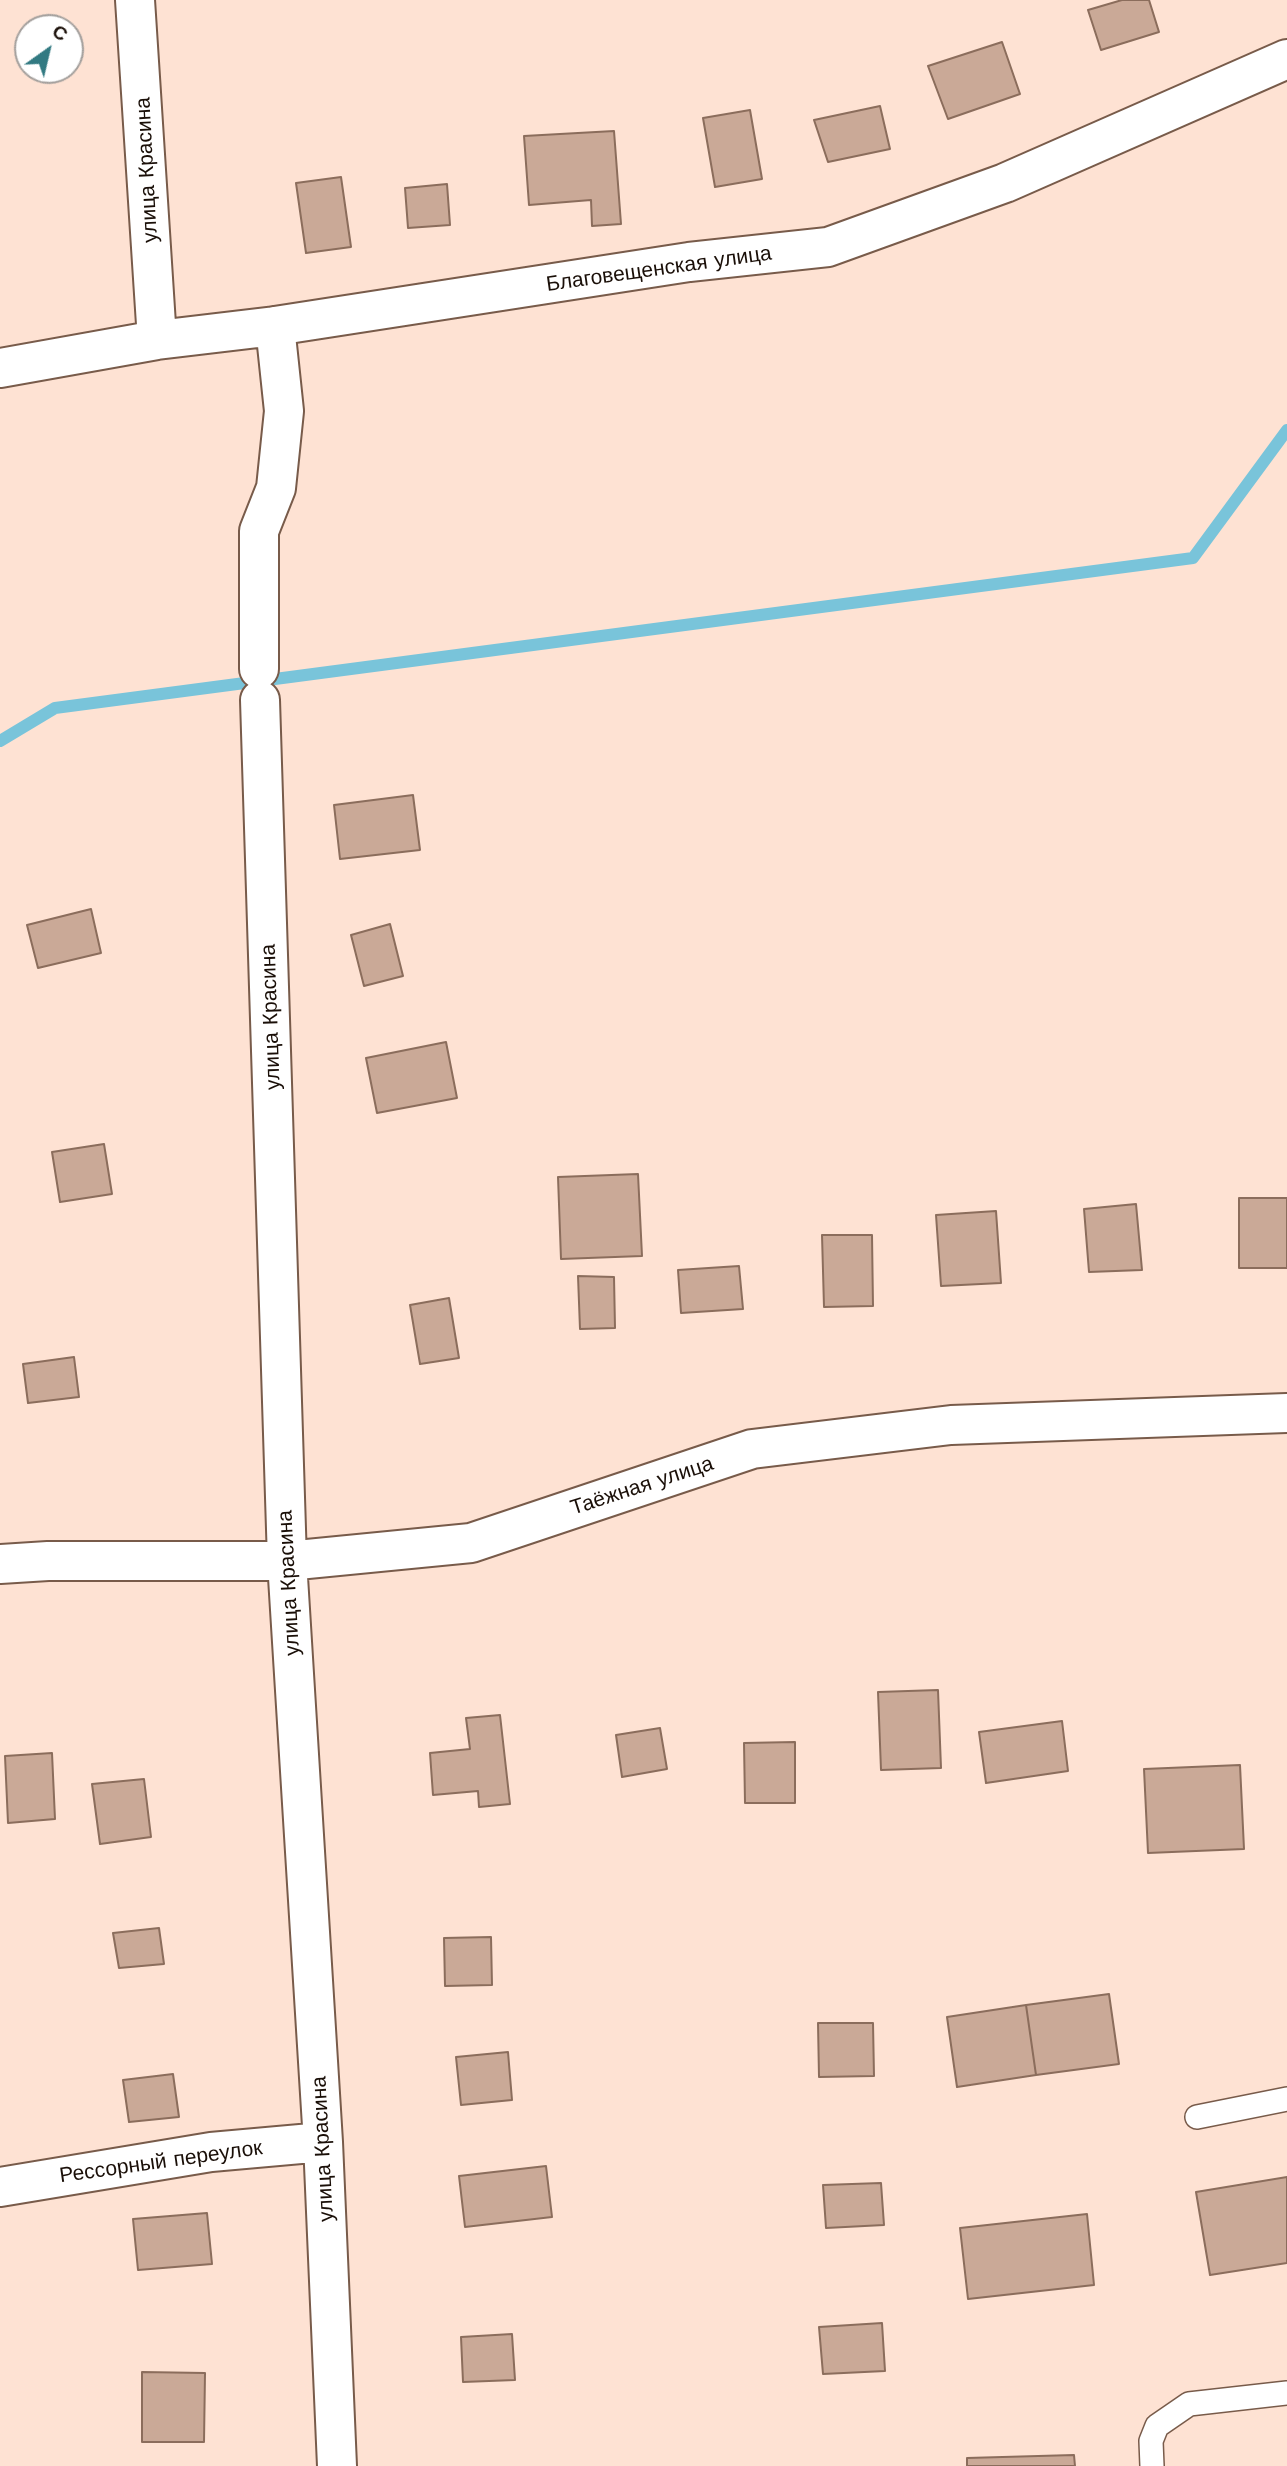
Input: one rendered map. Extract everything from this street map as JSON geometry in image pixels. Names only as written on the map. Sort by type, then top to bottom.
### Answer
[{"type":"street","name":"улица Красина","points":[[135,0],[156,340]]},
{"type":"street","name":"Благовещенская улица","points":[[0,368],[156,340],[275,326],[689,262],[828,247],[1005,183],[1287,59]]},
{"type":"street","name":"улица Красина","points":[[275,326],[284,411],[276,488],[259,531],[260,684],[287,1561],[323,2142],[337,2466]]},
{"type":"street","name":"Таёжная улица","points":[[0,1564],[48,1561],[287,1561],[471,1543],[752,1449],[951,1425],[1287,1413]]},
{"type":"street","name":"Рессорный переулок","points":[[0,2187],[211,2152],[323,2142]]},
{"type":"lane","points":[[1197,2117],[1287,2099]]},
{"type":"lane","points":[[1152,2466],[1151,2441],[1157,2426],[1189,2404],[1287,2393]]},
{"type":"building","points":[[1122,0],[1149,0],[1159,32],[1101,50],[1088,10]]},
{"type":"building","points":[[1002,42],[1020,94],[948,119],[928,66]]},
{"type":"building","points":[[880,106],[890,149],[828,162],[814,120]]},
{"type":"building","points":[[750,110],[762,179],[715,187],[703,118]]},
{"type":"building","points":[[614,131],[621,224],[592,226],[591,200],[529,205],[524,136]]},
{"type":"building","points":[[341,177],[351,247],[306,253],[296,183]]},
{"type":"building","points":[[447,184],[450,225],[408,228],[405,188]]},
{"type":"building","points":[[413,795],[420,850],[340,859],[334,805]]},
{"type":"building","points":[[91,909],[101,953],[38,968],[27,925]]},
{"type":"building","points":[[390,924],[403,976],[364,986],[351,935]]},
{"type":"building","points":[[446,1042],[457,1098],[377,1113],[366,1058]]},
{"type":"building","points":[[104,1144],[112,1194],[60,1202],[52,1152]]},
{"type":"building","points":[[638,1174],[642,1256],[561,1259],[558,1177]]},
{"type":"building","points":[[1239,1198],[1287,1198],[1287,1268],[1239,1268]]},
{"type":"building","points":[[1136,1204],[1142,1270],[1089,1272],[1084,1209]]},
{"type":"building","points":[[996,1211],[1001,1283],[941,1286],[936,1215]]},
{"type":"building","points":[[822,1235],[872,1235],[873,1306],[824,1307]]},
{"type":"building","points":[[739,1266],[743,1309],[681,1313],[678,1270]]},
{"type":"building","points":[[578,1276],[614,1277],[615,1328],[580,1329]]},
{"type":"building","points":[[449,1298],[459,1358],[420,1364],[410,1305]]},
{"type":"building","points":[[74,1357],[79,1397],[28,1403],[23,1364]]},
{"type":"building","points":[[938,1690],[941,1768],[881,1770],[878,1692]]},
{"type":"building","points":[[500,1715],[510,1804],[479,1807],[478,1791],[433,1795],[430,1753],[470,1749],[466,1718]]},
{"type":"building","points":[[1062,1721],[1068,1771],[986,1783],[979,1732]]},
{"type":"building","points":[[660,1728],[667,1769],[622,1777],[616,1735]]},
{"type":"building","points":[[795,1742],[795,1803],[745,1803],[744,1743]]},
{"type":"building","points":[[52,1753],[55,1819],[8,1823],[5,1756]]},
{"type":"building","points":[[1240,1765],[1244,1849],[1148,1853],[1144,1769]]},
{"type":"building","points":[[144,1779],[151,1837],[100,1844],[92,1784]]},
{"type":"building","points":[[159,1928],[164,1964],[119,1968],[113,1933]]},
{"type":"building","points":[[491,1937],[492,1985],[445,1986],[444,1938]]},
{"type":"building","points":[[1109,1994],[1119,2064],[1036,2075],[1026,2005]]},
{"type":"building","points":[[1026,2005],[1036,2075],[957,2087],[947,2017]]},
{"type":"building","points":[[818,2023],[873,2023],[874,2076],[819,2077]]},
{"type":"building","points":[[508,2052],[512,2100],[461,2105],[456,2057]]},
{"type":"building","points":[[173,2074],[179,2117],[129,2122],[123,2080]]},
{"type":"building","points":[[546,2166],[552,2217],[465,2227],[459,2176]]},
{"type":"building","points":[[1287,2177],[1287,2263],[1210,2275],[1196,2192]]},
{"type":"building","points":[[881,2183],[884,2225],[826,2228],[823,2185]]},
{"type":"building","points":[[207,2213],[212,2264],[138,2270],[133,2219]]},
{"type":"building","points":[[1087,2214],[1094,2285],[968,2299],[960,2228]]},
{"type":"building","points":[[882,2323],[885,2371],[823,2374],[819,2327]]},
{"type":"building","points":[[512,2334],[515,2380],[463,2382],[461,2337]]},
{"type":"building","points":[[142,2372],[205,2373],[204,2442],[142,2442]]},
{"type":"building","points":[[1074,2455],[1075,2466],[967,2466],[967,2458]]},
{"type":"waterway","points":[[0,741],[55,708],[1193,558],[1287,430]]}]
